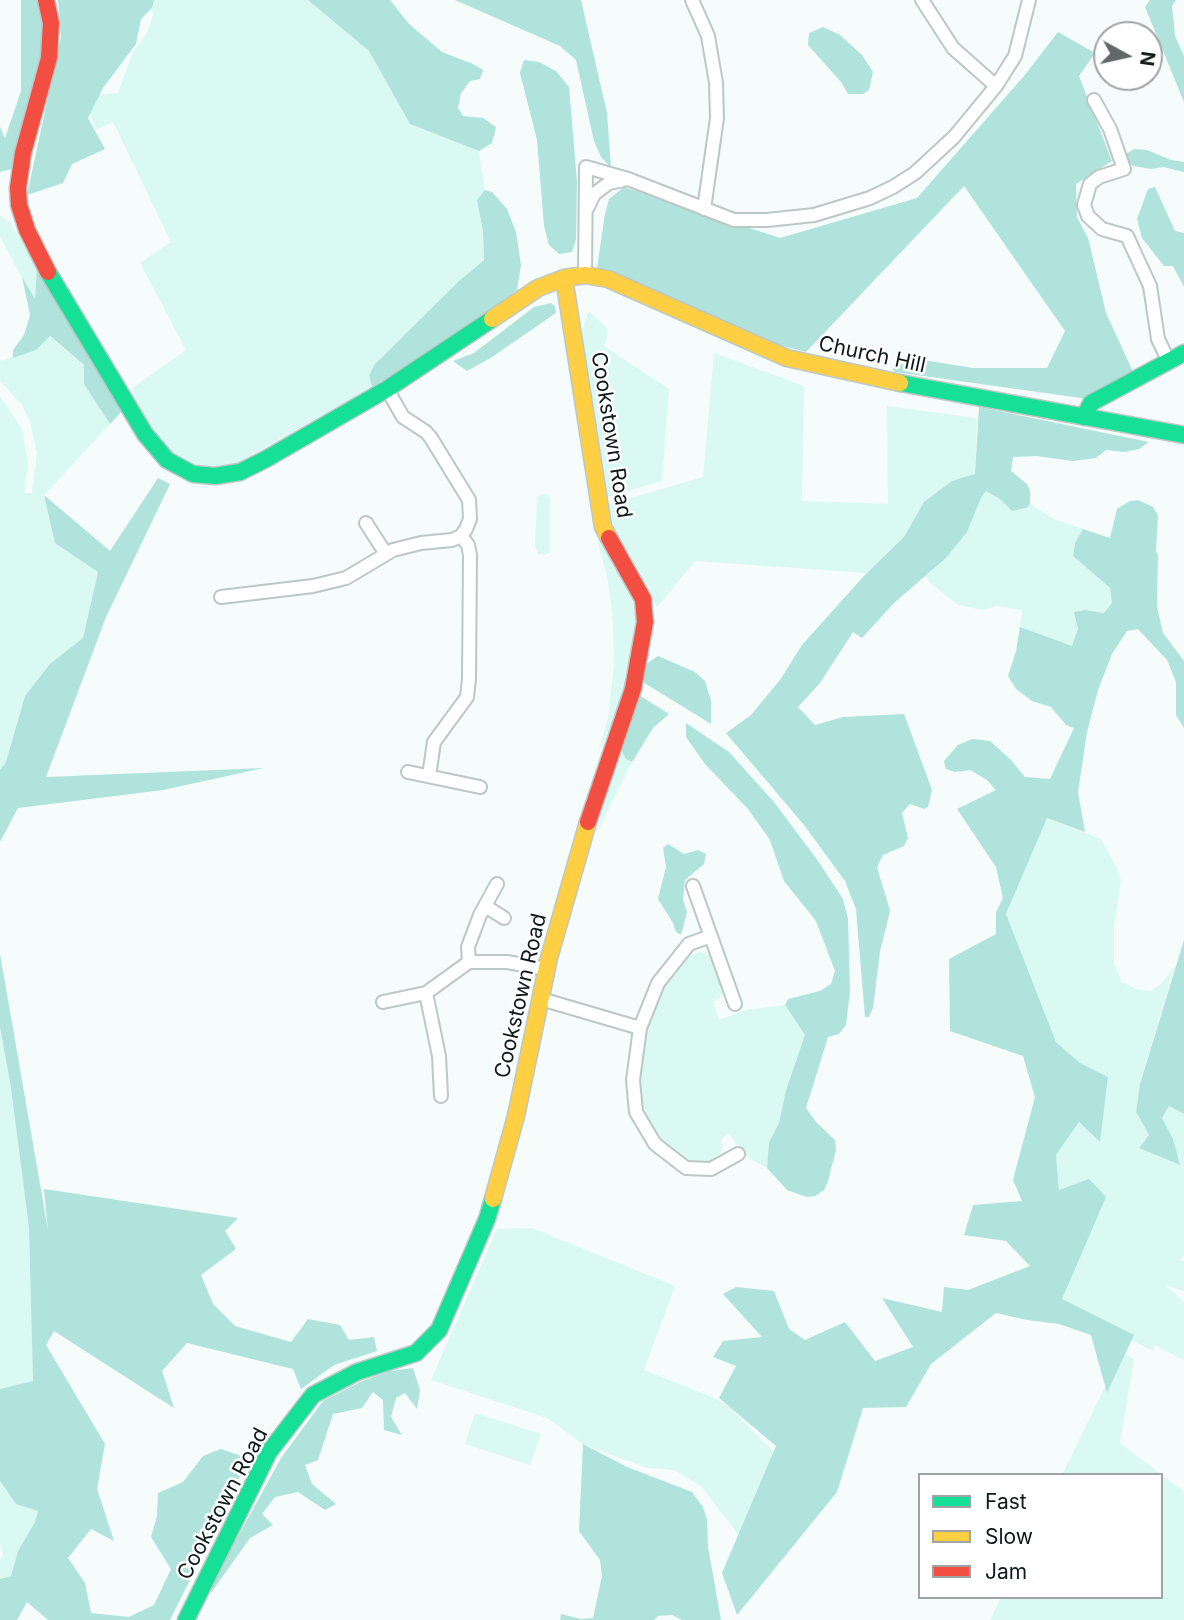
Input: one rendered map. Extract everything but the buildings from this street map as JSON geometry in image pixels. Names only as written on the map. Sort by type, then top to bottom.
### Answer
[{"type":"street","name":"Church Hill","points":[[46,0],[51,23],[49,58],[23,153],[18,188],[19,205],[27,230],[52,281],[158,452],[173,466],[193,474],[215,477],[240,472],[387,388],[538,288],[564,278],[585,275],[608,279],[787,358],[887,381],[1184,435]]},
{"type":"street","points":[[692,0],[708,36],[716,83],[717,118],[704,209]]},
{"type":"street","points":[[922,0],[953,48],[996,86]]},
{"type":"street","points":[[585,275],[586,167],[628,179],[734,220],[814,215],[870,198],[915,173],[954,136],[996,86],[1015,56],[1029,0]]},
{"type":"street","points":[[1094,100],[1110,129],[1125,169],[1098,177],[1090,184],[1084,205],[1094,224],[1126,236],[1150,286],[1158,339],[1169,362]]},
{"type":"street","points":[[586,212],[594,194],[610,183],[628,179]]},
{"type":"street","name":"Cookstown Road","points":[[186,1620],[269,1452],[313,1395],[357,1373],[416,1353],[439,1330],[487,1219],[516,1116],[547,969],[580,846],[633,688],[645,622],[643,599],[603,527],[564,278]]},
{"type":"street","points":[[1084,417],[1091,403],[1184,353]]},
{"type":"street","points":[[221,597],[346,578],[386,554],[407,546],[452,540],[461,536],[470,519],[469,500],[431,438],[420,427],[403,417],[387,388]]},
{"type":"street","points":[[366,523],[386,554]]},
{"type":"street","points":[[429,776],[434,742],[467,697],[470,555],[468,545],[461,536]]},
{"type":"street","points":[[408,772],[480,787]]},
{"type":"street","points":[[469,962],[467,947],[497,884]]},
{"type":"street","points":[[693,886],[735,1004]]},
{"type":"street","points":[[485,906],[504,918]]},
{"type":"street","points":[[711,936],[689,944],[658,983],[640,1028],[633,1080],[636,1112],[655,1144],[686,1168],[711,1169],[738,1154]]},
{"type":"street","points":[[383,1002],[426,993],[469,962],[507,962],[547,969]]},
{"type":"street","points":[[426,993],[439,1056],[441,1096]]},
{"type":"street","points":[[541,999],[640,1028]]},
{"type":"green space","points":[[21,0],[41,0],[47,47],[12,169],[0,172],[0,127],[5,138],[21,91]]},
{"type":"green space","points":[[58,0],[154,0],[152,8],[141,19],[136,44],[103,88],[88,118],[105,149],[72,164],[63,183],[27,195],[61,37]]},
{"type":"green space","points":[[151,0],[308,0],[369,51],[410,124],[479,151],[485,190],[477,200],[483,231],[484,259],[374,365],[369,376],[372,387],[232,466],[222,469],[192,465],[177,459],[154,435],[131,389],[186,350],[140,263],[171,242],[113,122],[96,130],[89,111],[96,95],[118,93],[133,52],[147,33],[153,15]]},
{"type":"green space","points":[[308,0],[390,0],[409,24],[442,52],[483,70],[480,79],[470,81],[461,93],[458,108],[463,116],[483,118],[496,127],[492,143],[479,151],[410,124],[369,51]]},
{"type":"green space","points":[[455,0],[581,0],[607,113],[611,168],[601,157],[594,141],[576,60],[560,46]]},
{"type":"green space","points":[[1150,0],[1176,0],[1172,6],[1175,36],[1184,56],[1184,102],[1163,51],[1163,21],[1151,21],[1145,7]]},
{"type":"green space","points":[[823,27],[840,35],[862,55],[873,72],[869,90],[863,94],[848,94],[841,82],[808,45],[809,33]]},
{"type":"green space","points":[[1058,32],[1093,52],[1079,76],[1112,161],[1076,184],[1077,217],[1088,238],[1106,313],[1134,374],[1088,399],[895,372],[892,369],[901,364],[923,360],[973,368],[1047,368],[1065,331],[964,186],[806,352],[757,339],[597,268],[609,199],[624,187],[780,238],[917,198],[1024,76]]},
{"type":"green space","points":[[524,60],[539,62],[556,71],[569,87],[577,182],[576,239],[572,252],[559,254],[549,245],[544,226],[537,140],[520,73]]},
{"type":"green space","points":[[1134,149],[1147,150],[1171,160],[1184,162],[1184,172],[1163,167],[1151,169],[1133,166],[1127,160],[1126,154]]},
{"type":"green space","points":[[1155,187],[1175,231],[1184,233],[1184,287],[1173,266],[1164,266],[1142,238],[1137,219],[1148,189]]},
{"type":"green space","points":[[485,190],[492,192],[507,209],[516,232],[521,265],[517,290],[482,318],[372,387],[369,376],[374,365],[460,280],[484,260],[483,231],[477,200]]},
{"type":"green space","points":[[0,216],[9,221],[37,268],[35,301],[0,237]]},
{"type":"green space","points":[[37,268],[121,412],[110,424],[84,384],[84,365],[50,336],[36,350],[13,358],[13,350],[24,335],[30,315],[22,277],[35,299]]},
{"type":"green space","points":[[551,303],[555,306],[556,313],[492,357],[467,371],[453,361],[474,353],[534,307]]},
{"type":"green space","points":[[589,311],[606,327],[608,335],[604,346],[669,389],[662,481],[606,497],[583,345],[582,333]]},
{"type":"green space","points":[[49,336],[84,366],[84,384],[110,424],[44,495],[41,495],[98,572],[83,638],[0,781],[0,396],[22,429],[28,465],[24,493],[35,493],[32,492],[37,453],[30,422],[22,405],[0,381],[0,361],[36,350]]},
{"type":"green space","points":[[714,353],[804,386],[802,501],[888,504],[887,406],[977,418],[975,478],[896,575],[695,561],[657,607],[616,535],[607,505],[703,477]]},
{"type":"green space","points":[[979,407],[1149,442],[1139,449],[1124,452],[1106,450],[1096,458],[1073,461],[1036,456],[1013,457],[1011,471],[1027,484],[1030,504],[1026,508],[1012,511],[1000,499],[986,491],[967,532],[946,558],[894,603],[862,638],[853,632],[820,683],[798,707],[815,725],[843,717],[904,714],[932,790],[928,807],[924,809],[910,804],[902,813],[908,838],[904,846],[883,855],[877,867],[890,911],[880,951],[873,1008],[869,1017],[865,1017],[856,909],[845,881],[804,825],[726,733],[751,715],[780,680],[802,645],[862,578],[904,537],[924,502],[952,481],[975,474]]},
{"type":"green space","points":[[158,478],[170,484],[106,617],[46,777],[264,768],[163,790],[18,808],[0,842],[0,770],[6,762],[25,696],[50,664],[83,638],[98,572],[55,543],[44,495],[110,551]]},
{"type":"green space","points":[[987,491],[1012,511],[1026,508],[1030,504],[1054,519],[1083,529],[1075,543],[1073,556],[1110,588],[1112,603],[1104,613],[1085,610],[1073,647],[1020,627],[1022,610],[996,606],[983,610],[958,605],[929,582],[926,576],[946,558],[967,532],[981,498]]},
{"type":"green space","points":[[541,494],[547,494],[550,498],[550,552],[545,555],[538,554],[535,546],[537,498]]},
{"type":"green space","points":[[1138,500],[1153,507],[1158,515],[1157,607],[1163,633],[1184,661],[1184,728],[1176,715],[1176,682],[1167,660],[1138,629],[1127,631],[1112,654],[1098,690],[1087,732],[1078,792],[1085,832],[1047,818],[1006,914],[1056,1042],[1080,1063],[1108,1077],[1100,1142],[1079,1122],[1056,1155],[1059,1190],[1089,1179],[1106,1197],[1062,1299],[1134,1335],[1107,1393],[1091,1335],[1059,1324],[996,1313],[931,1364],[906,1407],[863,1408],[837,1492],[737,1615],[722,1573],[776,1446],[719,1398],[736,1366],[713,1357],[723,1341],[762,1337],[723,1294],[736,1287],[774,1291],[789,1329],[805,1340],[845,1322],[875,1361],[913,1347],[882,1298],[942,1312],[944,1287],[968,1290],[1030,1266],[1006,1241],[964,1235],[973,1205],[1022,1201],[1013,1180],[1035,1097],[1023,1056],[950,1031],[949,959],[996,934],[996,912],[1003,898],[996,867],[957,809],[996,790],[987,780],[970,770],[955,772],[946,769],[944,761],[958,745],[972,739],[990,741],[1025,777],[1050,779],[1074,728],[1066,725],[1051,707],[1032,701],[1016,689],[1008,676],[1020,627],[1072,646],[1078,629],[1074,612],[1085,610],[1104,613],[1112,603],[1110,588],[1073,556],[1075,543],[1083,529],[1110,538],[1117,509],[1130,501]]},
{"type":"green space","points":[[601,537],[627,584],[636,609],[639,638],[623,700],[598,753],[608,718],[614,665],[613,620],[608,581],[597,539]]},
{"type":"green space","points":[[658,656],[695,672],[705,681],[711,701],[711,724],[643,682],[646,664]]},
{"type":"green space","points":[[639,695],[669,714],[653,728],[632,762],[626,759],[622,752],[624,735]]},
{"type":"green space","points":[[686,723],[729,752],[774,802],[843,899],[848,919],[850,991],[846,1025],[839,1034],[828,1037],[806,1108],[835,1140],[836,1150],[828,1181],[824,1190],[815,1196],[807,1197],[787,1190],[767,1168],[769,1142],[779,1123],[786,1090],[805,1035],[785,1005],[788,999],[820,991],[831,984],[835,971],[816,921],[784,881],[770,840],[748,809],[705,764],[686,737]]},
{"type":"green space","points":[[622,752],[626,759],[632,762],[597,832],[604,802]]},
{"type":"green space","points":[[1047,818],[1101,839],[1117,868],[1121,881],[1114,927],[1114,964],[1122,982],[1136,989],[1151,991],[1161,984],[1174,967],[1140,1084],[1136,1112],[1149,1135],[1139,1148],[1179,1165],[1173,1139],[1161,1118],[1169,1106],[1184,1114],[1184,1256],[1179,1260],[1184,1261],[1184,1291],[1166,1286],[1184,1302],[1184,1360],[1154,1345],[1153,1351],[1061,1306],[1088,1180],[1059,1190],[1056,1155],[1079,1122],[1099,1141],[1108,1077],[1080,1063],[1056,1042],[1006,914]]},
{"type":"green space","points":[[668,844],[684,854],[698,850],[706,854],[704,864],[685,880],[683,900],[687,912],[681,935],[676,932],[658,899],[666,867],[663,848]]},
{"type":"green space","points":[[1184,940],[1184,1114],[1169,1106],[1162,1118],[1173,1139],[1180,1165],[1139,1148],[1149,1135],[1136,1112],[1140,1084]]},
{"type":"green space","points":[[699,951],[710,956],[724,991],[721,997],[713,1002],[719,1020],[746,1010],[785,1005],[805,1035],[786,1090],[779,1124],[769,1142],[767,1168],[747,1157],[729,1134],[722,1138],[722,1149],[713,1161],[689,1161],[665,1146],[648,1119],[637,1094],[648,1026],[663,987],[682,961]]},
{"type":"green space","points":[[0,954],[48,1230],[44,1189],[238,1218],[225,1231],[236,1249],[201,1275],[213,1304],[235,1326],[291,1342],[308,1319],[340,1325],[349,1340],[374,1337],[377,1351],[334,1365],[301,1389],[293,1369],[187,1343],[162,1371],[174,1408],[54,1331],[46,1345],[105,1444],[97,1489],[114,1541],[91,1529],[68,1558],[85,1583],[91,1613],[129,1617],[154,1605],[171,1569],[151,1537],[157,1516],[158,1493],[183,1482],[203,1456],[221,1449],[247,1458],[233,1494],[170,1620],[48,1620],[27,1602],[17,1620],[0,1620],[0,1579],[11,1576],[18,1551],[35,1522],[38,1511],[16,1504],[0,1481],[0,1389],[33,1381],[29,1228],[11,1088],[0,1027]]},
{"type":"green space","points":[[0,1027],[11,1088],[29,1228],[33,1382],[0,1389]]},
{"type":"green space","points":[[532,1228],[675,1286],[644,1370],[714,1398],[729,1407],[775,1453],[740,1537],[702,1487],[674,1470],[647,1468],[583,1444],[547,1418],[431,1380],[497,1229]]},
{"type":"green space","points":[[1122,1352],[1134,1359],[1120,1443],[1159,1473],[1063,1473]]},
{"type":"green space","points":[[413,1368],[420,1390],[417,1409],[405,1393],[396,1398],[391,1417],[402,1435],[384,1430],[383,1400],[373,1392],[362,1408],[333,1414],[318,1460],[305,1465],[312,1484],[336,1504],[325,1510],[298,1492],[275,1497],[262,1514],[273,1525],[250,1538],[211,1593],[213,1582],[281,1458],[323,1401],[360,1382],[390,1371]]},
{"type":"green space","points":[[475,1413],[541,1434],[530,1465],[465,1444]]},
{"type":"green space","points":[[583,1444],[627,1467],[692,1492],[703,1507],[707,1520],[708,1547],[721,1620],[682,1620],[672,1615],[658,1616],[654,1620],[560,1620],[561,1614],[581,1619],[593,1618],[602,1576],[600,1560],[579,1531]]},
{"type":"green space","points":[[1163,1476],[1184,1492],[1184,1620],[990,1620],[1000,1599],[1163,1599]]},
{"type":"green space","points":[[0,1481],[16,1504],[38,1511],[35,1522],[18,1551],[11,1576],[0,1579],[0,1560],[3,1555],[0,1542]]},
{"type":"traffic: fast","points":[[48,272],[145,434],[167,460],[193,474],[215,476],[240,472],[266,459],[387,389],[492,319]]},
{"type":"traffic: fast","points":[[1084,417],[1091,403],[1184,353]]},
{"type":"traffic: fast","points":[[900,383],[1184,435]]},
{"type":"traffic: fast","points":[[186,1620],[269,1452],[313,1395],[357,1372],[416,1353],[439,1330],[493,1199]]},
{"type":"traffic: slow","points":[[492,319],[538,288],[564,278],[585,275],[608,279],[787,358],[900,383]]},
{"type":"traffic: slow","points":[[564,278],[603,527],[609,538]]},
{"type":"traffic: slow","points":[[493,1199],[516,1116],[549,958],[588,822]]},
{"type":"traffic: jam","points":[[46,0],[51,23],[49,58],[23,153],[18,188],[19,205],[27,230],[48,272]]},
{"type":"traffic: jam","points":[[588,822],[633,689],[645,622],[643,599],[609,538]]}]
